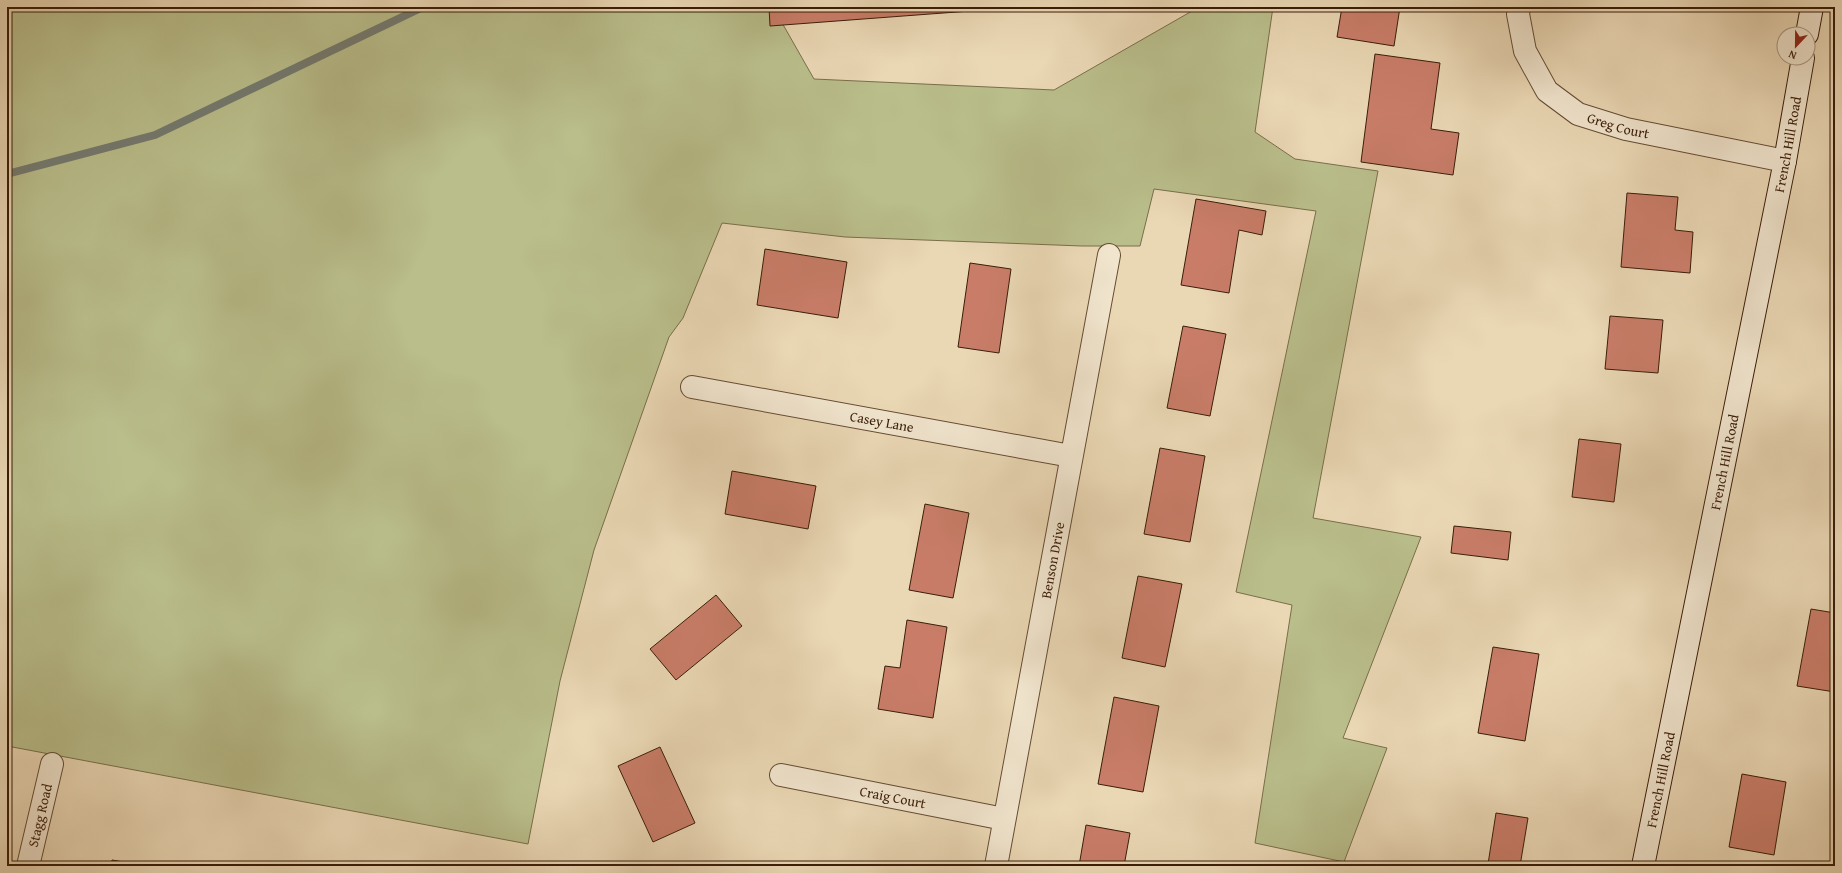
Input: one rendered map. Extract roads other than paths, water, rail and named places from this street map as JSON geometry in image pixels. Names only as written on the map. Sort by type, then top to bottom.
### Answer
[{"type":"street","name":"Greg Court","points":[[1519,7],[1518,14],[1525,51],[1547,90],[1578,114],[1626,129],[1785,161]]},
{"type":"street","points":[[1808,26],[1812,7]]},
{"type":"street","name":"French Hill Road","points":[[1643,866],[1785,161],[1802,66]]},
{"type":"street","name":"Benson Drive","points":[[996,866],[1109,255]]},
{"type":"street","name":"Casey Lane","points":[[692,387],[1071,456]]},
{"type":"street","name":"Stagg Road","points":[[28,866],[52,764]]},
{"type":"street","name":"Craig Court","points":[[781,775],[1004,819]]},
{"type":"waterway","points":[[7,174],[155,135],[423,7]]}]
